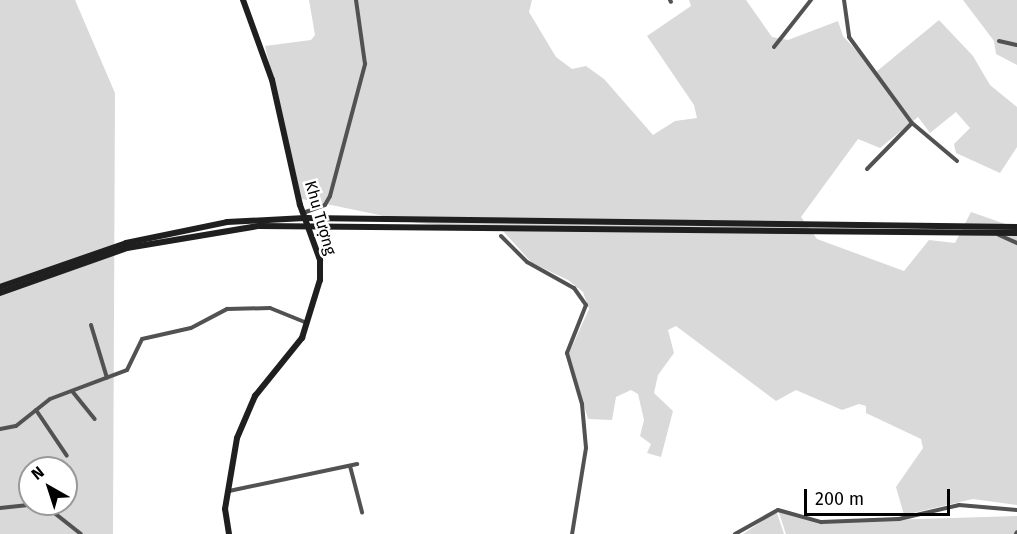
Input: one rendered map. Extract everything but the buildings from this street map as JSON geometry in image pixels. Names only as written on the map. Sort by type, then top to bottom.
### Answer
[{"type":"main road","name":"Khu Tượng","points":[[229,534],[227,491],[251,403],[294,351],[316,300],[320,260],[305,219],[272,80],[243,0]]},
{"type":"main road","points":[[0,288],[126,243],[187,229],[305,219],[1017,226]]},
{"type":"main road","points":[[0,293],[127,248],[187,235],[305,219],[1017,233]]},
{"type":"street","points":[[305,219],[325,205],[330,196],[365,64],[356,0]]},
{"type":"street","points":[[774,47],[811,0]]},
{"type":"street","points":[[844,0],[846,33],[912,123],[957,161]]},
{"type":"street","points":[[999,41],[1017,45]]},
{"type":"street","points":[[867,169],[912,123]]},
{"type":"street","points":[[996,233],[1017,243]]},
{"type":"street","points":[[501,236],[527,262],[574,288],[585,305],[567,353],[582,404],[586,448],[572,534]]},
{"type":"street","points":[[0,429],[16,426],[36,410],[72,391],[127,370],[142,339],[191,328],[227,309],[270,308],[307,323]]},
{"type":"street","points":[[91,326],[107,378]]},
{"type":"street","points":[[72,391],[94,419]]},
{"type":"street","points":[[36,410],[66,456]]},
{"type":"street","points":[[227,491],[357,464]]},
{"type":"street","points":[[350,466],[362,512]]},
{"type":"street","points":[[735,534],[778,510],[821,522],[899,519],[959,505],[1017,510]]},
{"type":"street","points":[[0,508],[18,506]]},
{"type":"street","points":[[58,516],[81,534]]},
{"type":"shaded area","points":[[0,0],[75,0],[115,93],[113,534],[0,534]]},
{"type":"shaded area","points":[[309,0],[532,0],[529,12],[556,57],[572,69],[586,66],[604,79],[653,135],[675,121],[697,118],[694,105],[647,36],[691,6],[689,0],[746,0],[772,37],[788,40],[838,21],[843,36],[876,72],[939,20],[973,56],[990,85],[1017,107],[1017,147],[1000,173],[956,153],[954,144],[970,128],[956,112],[930,133],[918,117],[880,148],[858,139],[801,217],[817,239],[904,271],[929,240],[955,243],[971,212],[1017,228],[1017,505],[973,499],[904,515],[896,487],[923,448],[921,439],[866,413],[866,406],[859,404],[842,410],[796,390],[776,401],[676,326],[668,330],[674,353],[658,375],[654,393],[673,411],[661,457],[647,453],[651,444],[640,436],[644,420],[638,394],[631,390],[616,397],[612,420],[588,419],[569,353],[589,309],[583,292],[568,280],[532,263],[503,231],[418,223],[302,199],[265,46],[311,40],[315,35]]},
{"type":"shaded area","points":[[963,0],[1017,0],[1017,65],[996,54],[994,41]]},
{"type":"shaded area","points":[[778,510],[821,522],[1017,516],[1017,534],[786,534]]},
{"type":"shaded area","points":[[774,513],[777,513],[784,534],[743,534]]}]
